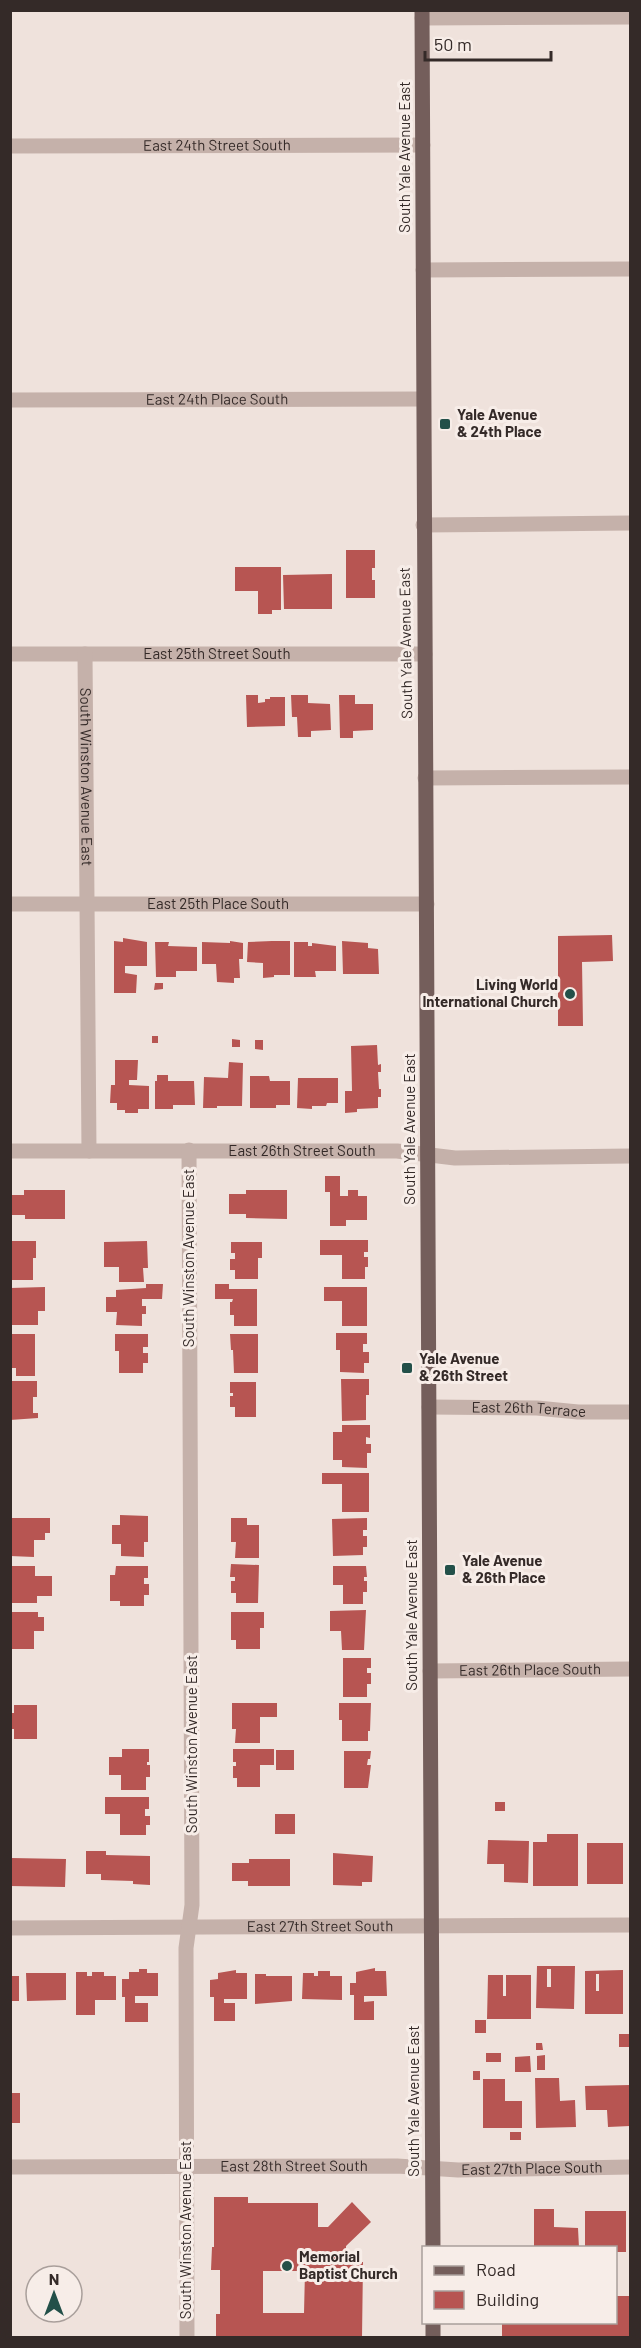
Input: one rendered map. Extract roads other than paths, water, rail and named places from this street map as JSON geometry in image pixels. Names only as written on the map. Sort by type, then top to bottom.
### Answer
[{"type":"main road","name":"South Yale Avenue East","points":[[422,14],[433,2246]]},
{"type":"street","points":[[422,14],[630,17]]},
{"type":"street","name":"East 24th Street South","points":[[10,146],[423,145]]},
{"type":"street","points":[[423,270],[630,269]]},
{"type":"street","name":"East 24th Place South","points":[[10,400],[423,399]]},
{"type":"street","points":[[423,525],[630,523]]},
{"type":"street","name":"East 25th Street South","points":[[10,654],[425,654]]},
{"type":"street","name":"South Winston Avenue East","points":[[85,654],[89,1151]]},
{"type":"street","points":[[425,778],[630,777]]},
{"type":"street","name":"East 25th Place South","points":[[10,904],[427,904]]},
{"type":"street","name":"South Winston Avenue East","points":[[187,2337],[186,1948],[192,1905],[189,1150]]},
{"type":"street","name":"East 26th Street South","points":[[10,1151],[397,1150],[455,1158],[630,1156]]},
{"type":"street","name":"East 26th Terrace","points":[[429,1407],[537,1408],[578,1413],[630,1412]]},
{"type":"street","name":"East 26th Place South","points":[[430,1671],[630,1669]]},
{"type":"street","name":"East 27th Street South","points":[[10,1928],[630,1925]]},
{"type":"street","name":"East 28th Street South","points":[[10,2167],[397,2166],[432,2168]]},
{"type":"street","name":"East 27th Place South","points":[[432,2168],[458,2170],[630,2167]]},
{"type":"place","name":"Yale Avenue & 24th Place","points":[[445,424]]},
{"type":"place","name":"Living World International Church","points":[[570,994]]},
{"type":"place","name":"Yale Avenue & 26th Street","points":[[407,1368]]},
{"type":"place","name":"Yale Avenue & 26th Place","points":[[450,1570]]},
{"type":"place","name":"Memorial Baptist Church","points":[[287,2266]]}]
